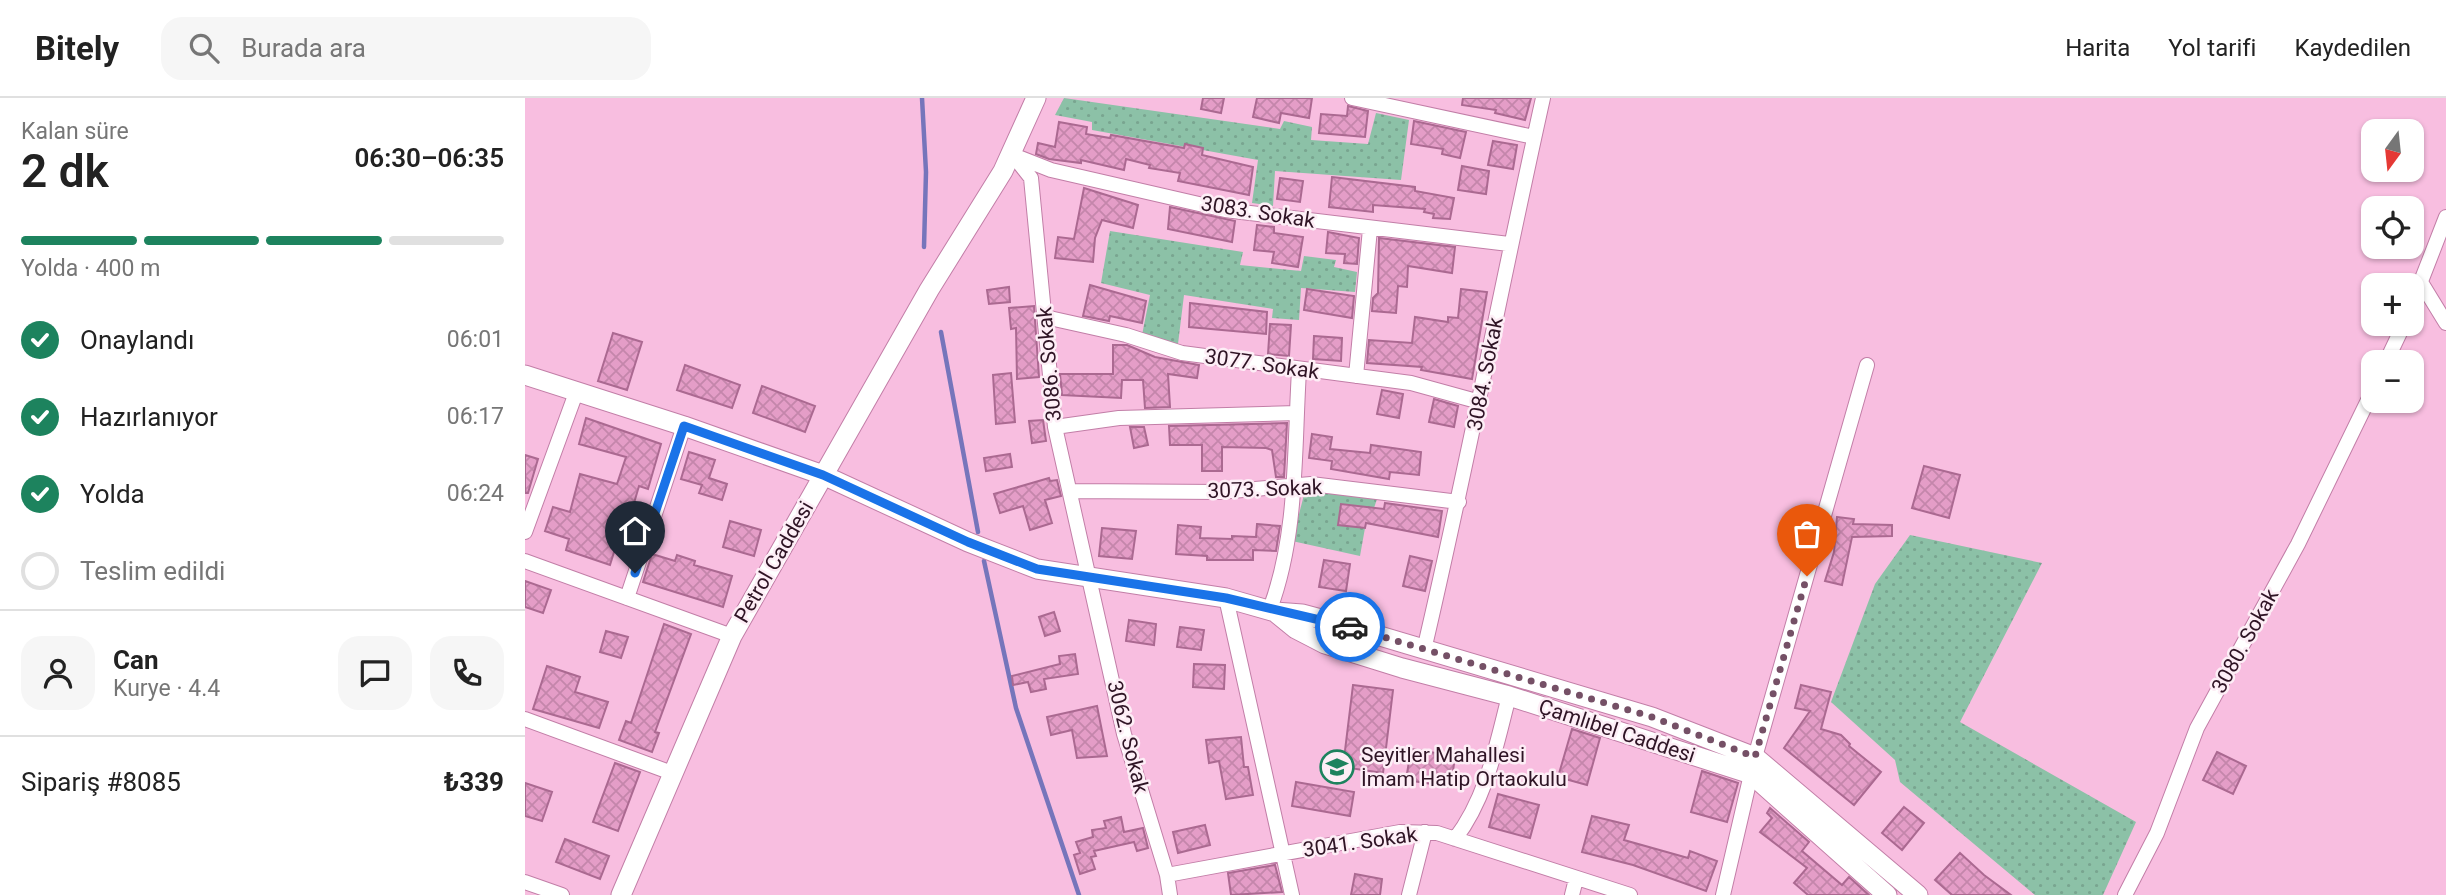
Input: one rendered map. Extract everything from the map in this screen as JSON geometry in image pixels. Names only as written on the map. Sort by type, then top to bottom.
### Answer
[{"type":"street","name":"Petrol Caddesi","points":[[621,895],[731,636],[929,290],[1011,154],[1036,98]]},
{"type":"street","points":[[1352,98],[1534,137]]},
{"type":"street","name":"3084. Sokak","points":[[1424,650],[1459,502],[1509,244],[1543,98]]},
{"type":"street","name":"3083. Sokak","points":[[1011,154],[1051,170],[1226,209],[1370,229],[1509,244]]},
{"type":"street","name":"3086. Sokak","points":[[1011,154],[1031,178],[1055,427],[1090,578]]},
{"type":"street","points":[[2424,278],[2446,217]]},
{"type":"street","points":[[1356,376],[1370,229]]},
{"type":"street","points":[[2424,287],[2446,323]]},
{"type":"street","name":"3077. Sokak","points":[[1045,317],[1126,335],[1182,353],[1299,371],[1411,383],[1480,402]]},
{"type":"street","points":[[1723,895],[1753,766],[1867,365]]},
{"type":"street","points":[[1272,610],[1281,577],[1294,485],[1299,371]]},
{"type":"street","name":"Çamlıbel Caddesi","points":[[525,376],[577,390],[823,475],[968,542],[1037,569],[1226,598],[1272,610],[1302,614],[1652,717],[1753,766],[1918,895]]},
{"type":"street","points":[[525,532],[577,390]]},
{"type":"street","points":[[1055,427],[1119,418],[1297,413]]},
{"type":"street","name":"3080. Sokak","points":[[2125,895],[2157,833],[2197,728],[2298,544],[2362,413]]},
{"type":"street","points":[[627,598],[684,426]]},
{"type":"street","name":"3073. Sokak","points":[[1070,491],[1220,492],[1311,484],[1459,502]]},
{"type":"street","points":[[525,561],[731,636]]},
{"type":"street","name":"3062. Sokak","points":[[1090,578],[1124,734],[1167,875],[1170,895]]},
{"type":"street","points":[[1226,598],[1293,895]]},
{"type":"street","name":"Çamlıbel Caddesi","points":[[1272,610],[1296,629],[1325,644],[1753,766],[1887,895]]},
{"type":"street","points":[[1455,839],[1470,820],[1485,785],[1509,696]]},
{"type":"street","points":[[525,719],[672,773]]},
{"type":"street","name":"3041. Sokak","points":[[1167,875],[1400,832],[1425,832],[1455,839],[1630,895]]},
{"type":"street","points":[[1409,895],[1425,832]]},
{"type":"street","points":[[1572,895],[1576,879]]},
{"type":"street","points":[[525,882],[562,895]]},
{"type":"green space","points":[[1064,98],[1280,129],[1284,121],[1312,127],[1311,140],[1368,144],[1376,113],[1409,120],[1401,180],[1275,171],[1273,206],[1252,203],[1258,160],[1092,130],[1092,122],[1055,115]]},
{"type":"green space","points":[[1110,231],[1243,252],[1240,265],[1301,271],[1304,256],[1336,260],[1334,267],[1357,272],[1355,292],[1301,288],[1299,320],[1272,318],[1273,309],[1184,295],[1178,344],[1142,335],[1150,295],[1101,283]]},
{"type":"green space","points":[[1320,490],[1377,499],[1374,508],[1340,505],[1338,525],[1365,528],[1360,556],[1292,541],[1305,491]]},
{"type":"green space","points":[[1910,535],[2042,563],[1960,722],[2136,822],[2103,895],[2035,895],[1900,782],[1895,760],[1831,702],[1875,584]]},
{"type":"building","points":[[1203,98],[1224,98],[1221,113],[1201,109]]},
{"type":"building","points":[[1257,98],[1312,98],[1309,118],[1281,113],[1279,123],[1253,117]]},
{"type":"building","points":[[1463,98],[1531,98],[1525,120],[1495,113],[1496,110],[1462,105]]},
{"type":"building","points":[[1348,106],[1368,111],[1365,137],[1319,133],[1321,114],[1347,116]]},
{"type":"building","points":[[1414,121],[1466,132],[1460,158],[1442,154],[1443,149],[1411,144]]},
{"type":"building","points":[[1059,122],[1087,127],[1086,134],[1110,138],[1111,135],[1184,148],[1185,144],[1203,148],[1202,155],[1253,167],[1249,195],[1178,181],[1180,173],[1149,168],[1150,165],[1126,159],[1124,170],[1081,160],[1081,163],[1049,159],[1036,154],[1038,143],[1055,147]]},
{"type":"building","points":[[1493,141],[1517,145],[1513,169],[1488,165]]},
{"type":"building","points":[[1462,166],[1489,171],[1486,194],[1458,190]]},
{"type":"building","points":[[1332,177],[1415,187],[1415,191],[1454,198],[1450,219],[1433,218],[1434,214],[1424,212],[1425,209],[1373,205],[1373,212],[1329,207]]},
{"type":"building","points":[[1280,178],[1303,181],[1300,202],[1277,199]]},
{"type":"building","points":[[1084,188],[1138,205],[1133,228],[1102,220],[1095,238],[1093,262],[1055,258],[1058,237],[1074,239]]},
{"type":"building","points":[[1170,207],[1235,221],[1232,242],[1168,229]]},
{"type":"building","points":[[1257,225],[1274,227],[1274,233],[1303,237],[1298,267],[1272,263],[1274,252],[1254,250]]},
{"type":"building","points":[[1328,232],[1359,238],[1357,264],[1344,263],[1345,254],[1326,253]]},
{"type":"building","points":[[1379,238],[1455,247],[1452,273],[1408,266],[1407,287],[1398,286],[1396,313],[1372,311],[1373,298],[1378,293]]},
{"type":"building","points":[[1090,285],[1146,301],[1142,323],[1110,316],[1109,321],[1083,316]]},
{"type":"building","points":[[1009,287],[1010,302],[989,304],[987,290]]},
{"type":"building","points":[[1307,289],[1354,296],[1352,318],[1304,310]]},
{"type":"building","points":[[1461,289],[1487,292],[1472,379],[1421,370],[1422,367],[1367,363],[1369,340],[1412,343],[1415,317],[1448,322],[1448,317],[1458,318]]},
{"type":"building","points":[[1190,303],[1267,312],[1266,334],[1189,327]]},
{"type":"building","points":[[1034,306],[1039,377],[1017,379],[1016,328],[1011,329],[1009,308]]},
{"type":"building","points":[[1270,324],[1291,325],[1289,356],[1268,354]]},
{"type":"building","points":[[613,333],[642,342],[627,390],[598,381]]},
{"type":"building","points":[[1314,336],[1342,338],[1341,361],[1313,359]]},
{"type":"building","points":[[1113,345],[1127,345],[1155,357],[1199,365],[1197,378],[1168,374],[1170,407],[1145,408],[1143,380],[1122,380],[1121,398],[1062,395],[1060,374],[1113,374]]},
{"type":"building","points":[[685,365],[740,385],[732,408],[677,390]]},
{"type":"building","points":[[1011,373],[1015,422],[996,424],[993,375]]},
{"type":"building","points":[[762,386],[815,406],[805,432],[753,413]]},
{"type":"building","points":[[1382,390],[1403,394],[1399,418],[1377,414]]},
{"type":"building","points":[[1434,399],[1458,406],[1454,427],[1429,422]]},
{"type":"building","points":[[586,418],[661,444],[648,489],[639,486],[627,527],[639,531],[632,553],[615,549],[610,565],[566,550],[569,539],[545,531],[553,507],[570,512],[580,474],[617,484],[626,457],[579,444]]},
{"type":"building","points":[[1043,420],[1046,441],[1032,443],[1029,421]]},
{"type":"building","points":[[1287,423],[1284,477],[1276,477],[1272,450],[1266,448],[1222,447],[1222,471],[1202,471],[1202,445],[1170,445],[1169,426]]},
{"type":"building","points":[[1130,427],[1144,427],[1148,445],[1134,448]]},
{"type":"building","points":[[1312,434],[1332,437],[1330,449],[1370,453],[1371,445],[1421,452],[1419,475],[1390,472],[1389,479],[1331,469],[1332,461],[1309,458]]},
{"type":"building","points":[[689,452],[715,460],[709,478],[727,484],[722,500],[699,493],[702,485],[681,479]]},
{"type":"building","points":[[1010,454],[1012,467],[986,471],[984,458]]},
{"type":"building","points":[[525,455],[538,459],[528,493],[525,493]]},
{"type":"building","points":[[1924,466],[1960,475],[1949,518],[1912,508]]},
{"type":"building","points":[[1049,478],[1050,481],[1057,480],[1061,496],[1045,500],[1052,523],[1030,530],[1023,506],[1000,513],[994,494]]},
{"type":"building","points":[[1385,503],[1442,511],[1438,537],[1366,523],[1365,528],[1338,525],[1341,504],[1384,509]]},
{"type":"building","points":[[1837,517],[1854,519],[1853,524],[1892,525],[1892,536],[1852,537],[1842,585],[1825,581],[1834,552]]},
{"type":"building","points":[[730,521],[761,530],[754,556],[723,547]]},
{"type":"building","points":[[1257,524],[1280,526],[1276,551],[1253,550],[1253,560],[1207,560],[1207,556],[1176,554],[1178,525],[1201,527],[1200,538],[1232,539],[1232,536],[1256,537]]},
{"type":"building","points":[[1102,528],[1136,531],[1132,559],[1099,556]]},
{"type":"building","points":[[652,554],[675,561],[677,555],[695,561],[694,565],[732,576],[723,607],[643,582]]},
{"type":"building","points":[[1410,556],[1432,561],[1425,591],[1403,586]]},
{"type":"building","points":[[1324,560],[1350,564],[1346,591],[1319,587]]},
{"type":"building","points":[[525,581],[551,590],[543,613],[525,607]]},
{"type":"building","points":[[1054,612],[1060,631],[1045,636],[1039,617]]},
{"type":"building","points":[[1129,620],[1156,624],[1154,645],[1126,641]]},
{"type":"building","points":[[664,624],[691,634],[655,732],[659,733],[652,752],[619,740],[626,721],[631,723]]},
{"type":"building","points":[[1180,627],[1204,630],[1201,650],[1177,647]]},
{"type":"building","points":[[606,631],[628,637],[621,658],[600,652]]},
{"type":"building","points":[[1075,654],[1078,674],[1044,679],[1046,689],[1031,692],[1028,682],[1013,685],[1012,676],[1060,664],[1059,656]]},
{"type":"building","points":[[1194,664],[1225,665],[1224,689],[1193,687]]},
{"type":"building","points":[[547,666],[580,677],[575,692],[608,702],[599,728],[533,709]]},
{"type":"building","points":[[1353,685],[1393,690],[1383,773],[1343,767]]},
{"type":"building","points":[[1801,685],[1831,692],[1821,729],[1841,735],[1849,746],[1881,772],[1854,805],[1784,748],[1810,711],[1795,708]]},
{"type":"building","points":[[1097,706],[1107,756],[1077,758],[1072,730],[1051,735],[1047,717]]},
{"type":"building","points":[[1572,729],[1600,738],[1587,785],[1558,777]]},
{"type":"building","points":[[1241,737],[1244,767],[1248,767],[1253,795],[1226,799],[1219,761],[1209,763],[1206,740]]},
{"type":"building","points":[[1411,749],[1455,756],[1451,787],[1406,780]]},
{"type":"building","points":[[2217,752],[2246,766],[2233,794],[2203,780]]},
{"type":"building","points":[[615,763],[640,772],[618,831],[593,822]]},
{"type":"building","points":[[1702,771],[1738,783],[1727,822],[1691,812]]},
{"type":"building","points":[[1296,782],[1354,792],[1350,816],[1292,806]]},
{"type":"building","points":[[525,783],[552,792],[542,821],[525,816]]},
{"type":"building","points":[[1498,794],[1539,805],[1530,838],[1489,827]]},
{"type":"building","points":[[1904,807],[1924,823],[1902,850],[1882,833]]},
{"type":"building","points":[[1770,808],[1809,842],[1802,851],[1842,885],[1849,877],[1869,895],[1808,895],[1794,883],[1807,868],[1760,832],[1772,818],[1767,813]]},
{"type":"building","points":[[1592,816],[1629,825],[1624,840],[1688,858],[1690,851],[1717,861],[1706,891],[1633,865],[1582,852]]},
{"type":"building","points":[[1121,817],[1124,832],[1143,828],[1148,848],[1137,851],[1134,842],[1094,851],[1096,856],[1091,857],[1095,869],[1080,874],[1074,855],[1080,853],[1076,842],[1093,837],[1092,830],[1106,828],[1104,821]]},
{"type":"building","points":[[1205,825],[1210,845],[1178,853],[1173,832]]},
{"type":"building","points":[[565,839],[609,856],[600,879],[556,862]]},
{"type":"building","points":[[1960,853],[2011,895],[1952,895],[1935,880]]},
{"type":"building","points":[[1275,865],[1282,892],[1231,895],[1228,873]]},
{"type":"building","points":[[1355,874],[1382,879],[1380,895],[1351,895]]},
{"type":"waterway","points":[[922,98],[926,172],[924,247]]},
{"type":"waterway","points":[[941,332],[978,532]]},
{"type":"waterway","points":[[984,561],[1016,708],[1079,895]]},
{"type":"way so far","points":[[1350,627],[1652,717],[1755,757],[1807,576]]},
{"type":"place","name":"Seyitler Mahallesi İmam Hatip Ortaokulu","points":[[1337,767]]},
{"type":"route","points":[[635,573],[684,426],[823,475],[968,542],[1037,569],[1226,598],[1275,612],[1302,614],[1350,627]]}]
